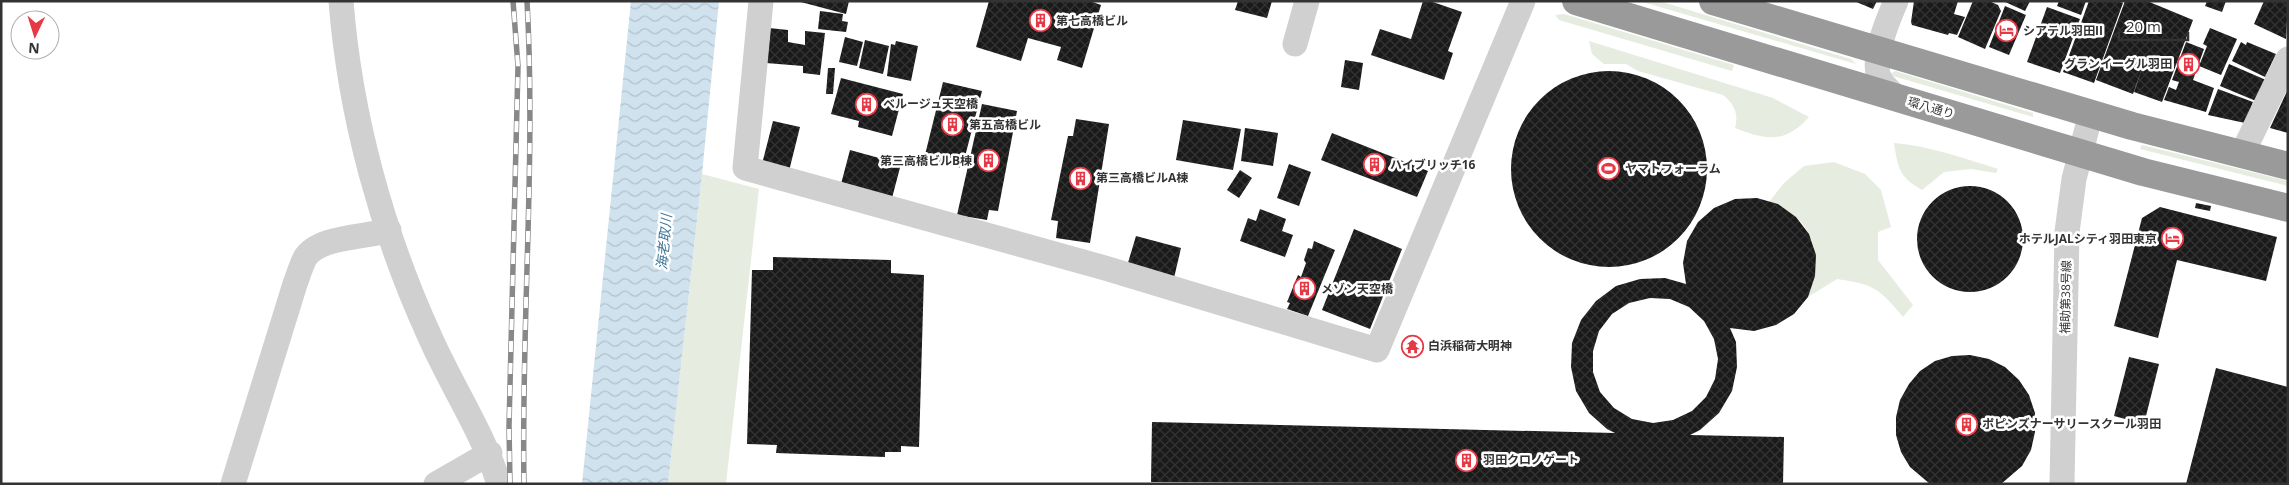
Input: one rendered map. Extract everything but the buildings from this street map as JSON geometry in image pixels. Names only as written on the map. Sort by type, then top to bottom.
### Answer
[{"type":"highway","name":"環八通り","points":[[1576,1],[2143,172],[2288,208]]},
{"type":"highway","points":[[1713,1],[2091,113],[2288,166]]},
{"type":"street","points":[[341,1],[344,44],[355,108],[369,166],[389,230],[429,336],[490,453],[499,484]]},
{"type":"street","points":[[761,1],[745,168],[1105,268],[1378,350],[1523,1]]},
{"type":"street","points":[[1295,44],[1307,1]]},
{"type":"street","points":[[1896,1],[1886,25],[1879,50],[1877,69],[1880,80],[1897,98]]},
{"type":"street","points":[[2242,154],[2288,59]]},
{"type":"street","name":"補助第38号線","points":[[2062,484],[2069,206],[2079,153],[2091,113]]},
{"type":"street","points":[[233,484],[295,284],[306,258],[321,244],[389,230]]},
{"type":"street","points":[[436,484],[490,453]]},
{"type":"street","points":[[490,453],[516,484]]},
{"type":"shaded area","points":[[1639,1],[1659,1],[1851,59],[1856,64]]},
{"type":"shaded area","points":[[1564,14],[1734,65],[1732,71],[1559,20],[1555,15]]},
{"type":"shaded area","points":[[1589,41],[1773,98],[1809,117],[1792,132],[1783,136],[1766,137],[1746,132],[1735,128],[1735,109],[1723,95],[1638,71],[1626,64],[1604,64],[1592,54]]},
{"type":"shaded area","points":[[1895,71],[2033,113],[2033,117],[1890,74]]},
{"type":"shaded area","points":[[1894,143],[1933,150],[1998,169],[1996,173],[1971,169],[1944,172],[1922,190],[1908,181],[1901,171]]},
{"type":"shaded area","points":[[2142,145],[2288,181],[2288,186],[2140,149]]},
{"type":"shaded area","points":[[1834,162],[1865,174],[1881,190],[1891,227],[1878,232],[1878,260],[1913,305],[1903,317],[1875,289],[1859,283],[1837,279],[1808,297],[1815,265],[1813,245],[1809,235],[1796,217],[1769,202],[1784,183],[1804,166]]},
{"type":"shaded area","points":[[702,174],[759,189],[726,484],[668,484]]},
{"type":"water","name":"海老取川","points":[[631,1],[719,1],[702,174],[668,484],[582,484]]},
{"type":"railway","points":[[510,484],[509,426],[518,66],[513,1]]},
{"type":"railway","points":[[524,484],[524,363],[530,122],[527,1]]},
{"type":"place","name":"第七高橋ビル","points":[[1040,21]]},
{"type":"place","name":"シアテル羽田II","points":[[2007,31]]},
{"type":"place","name":"グランイーグル羽田","points":[[2188,64]]},
{"type":"place","name":"ベルージュ天空橋","points":[[867,104]]},
{"type":"place","name":"第五高橋ビル","points":[[953,125]]},
{"type":"place","name":"第三高橋ビルB棟","points":[[988,161]]},
{"type":"place","name":"ハイブリッチ16","points":[[1374,165]]},
{"type":"place","name":"ヤマトフォーラム","points":[[1609,169]]},
{"type":"place","name":"第三高橋ビルA棟","points":[[1080,178]]},
{"type":"place","name":"ホテルJALシティ羽田東京","points":[[2173,239]]},
{"type":"place","name":"メゾン天空橋","points":[[1305,289]]},
{"type":"place","name":"白浜稲荷大明神","points":[[1412,346]]},
{"type":"place","name":"ポピンズナーサリースクール羽田","points":[[1966,424]]},
{"type":"place","name":"羽田クロノゲート","points":[[1467,460]]}]
